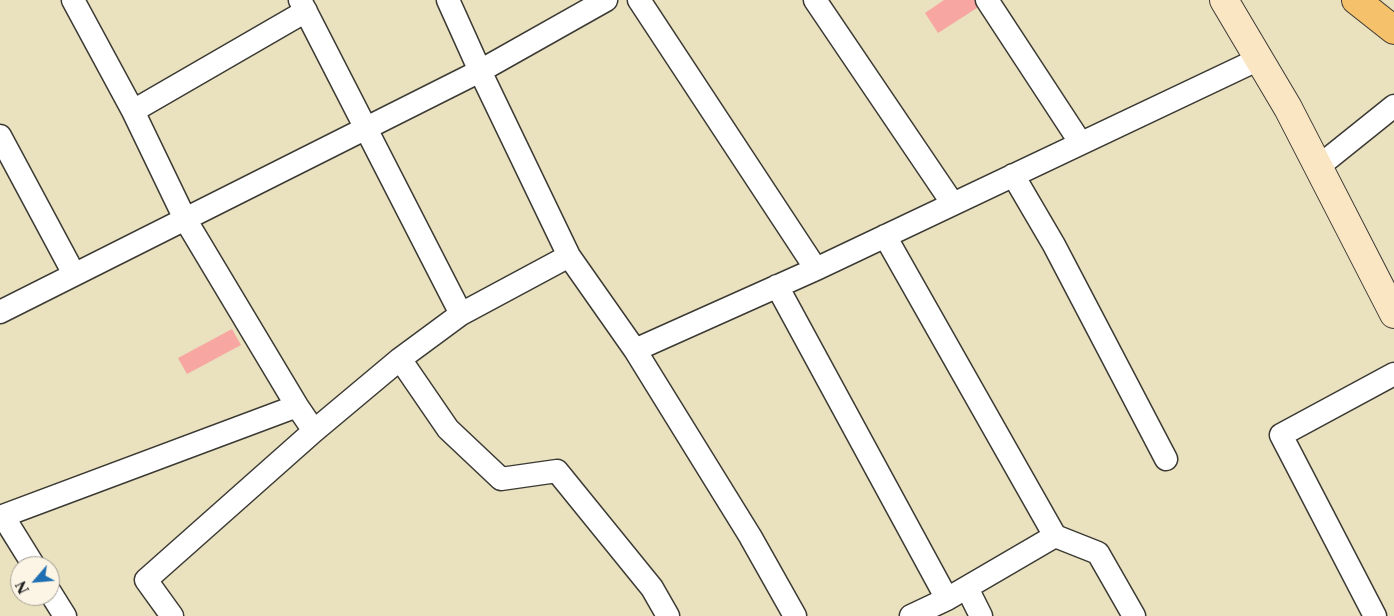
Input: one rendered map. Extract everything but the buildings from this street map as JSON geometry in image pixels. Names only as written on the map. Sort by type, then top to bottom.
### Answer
[{"type":"main road","points":[[1224,0],[1288,108],[1394,314]]},
{"type":"main road","points":[[1356,0],[1394,30]]},
{"type":"street","points":[[73,0],[133,111],[185,219],[297,406],[314,430]]},
{"type":"street","points":[[448,0],[569,256],[635,350],[750,536],[795,616]]},
{"type":"street","points":[[0,312],[480,71],[606,0]]},
{"type":"street","points":[[638,0],[816,268]]},
{"type":"street","points":[[815,0],[953,204]]},
{"type":"street","points":[[987,0],[1080,142]]},
{"type":"street","points":[[133,111],[303,6],[460,314]]},
{"type":"street","points":[[635,350],[885,236],[1258,59]]},
{"type":"street","points":[[1318,167],[1394,106]]},
{"type":"street","points":[[0,136],[8,170],[74,274]]},
{"type":"street","points":[[1013,175],[1054,245],[1166,459]]},
{"type":"street","points":[[885,236],[1055,536],[1098,553],[1134,616]]},
{"type":"street","points":[[172,616],[146,580],[314,430],[400,359],[460,314],[569,256]]},
{"type":"street","points":[[776,286],[947,599]]},
{"type":"street","points":[[400,359],[448,429],[501,479],[557,471],[652,588],[668,616]]},
{"type":"street","points":[[1375,616],[1281,435],[1394,374]]},
{"type":"street","points":[[28,556],[2,516],[297,406]]},
{"type":"street","points":[[911,616],[967,588],[1055,536]]},
{"type":"street","points":[[967,588],[982,616]]}]
